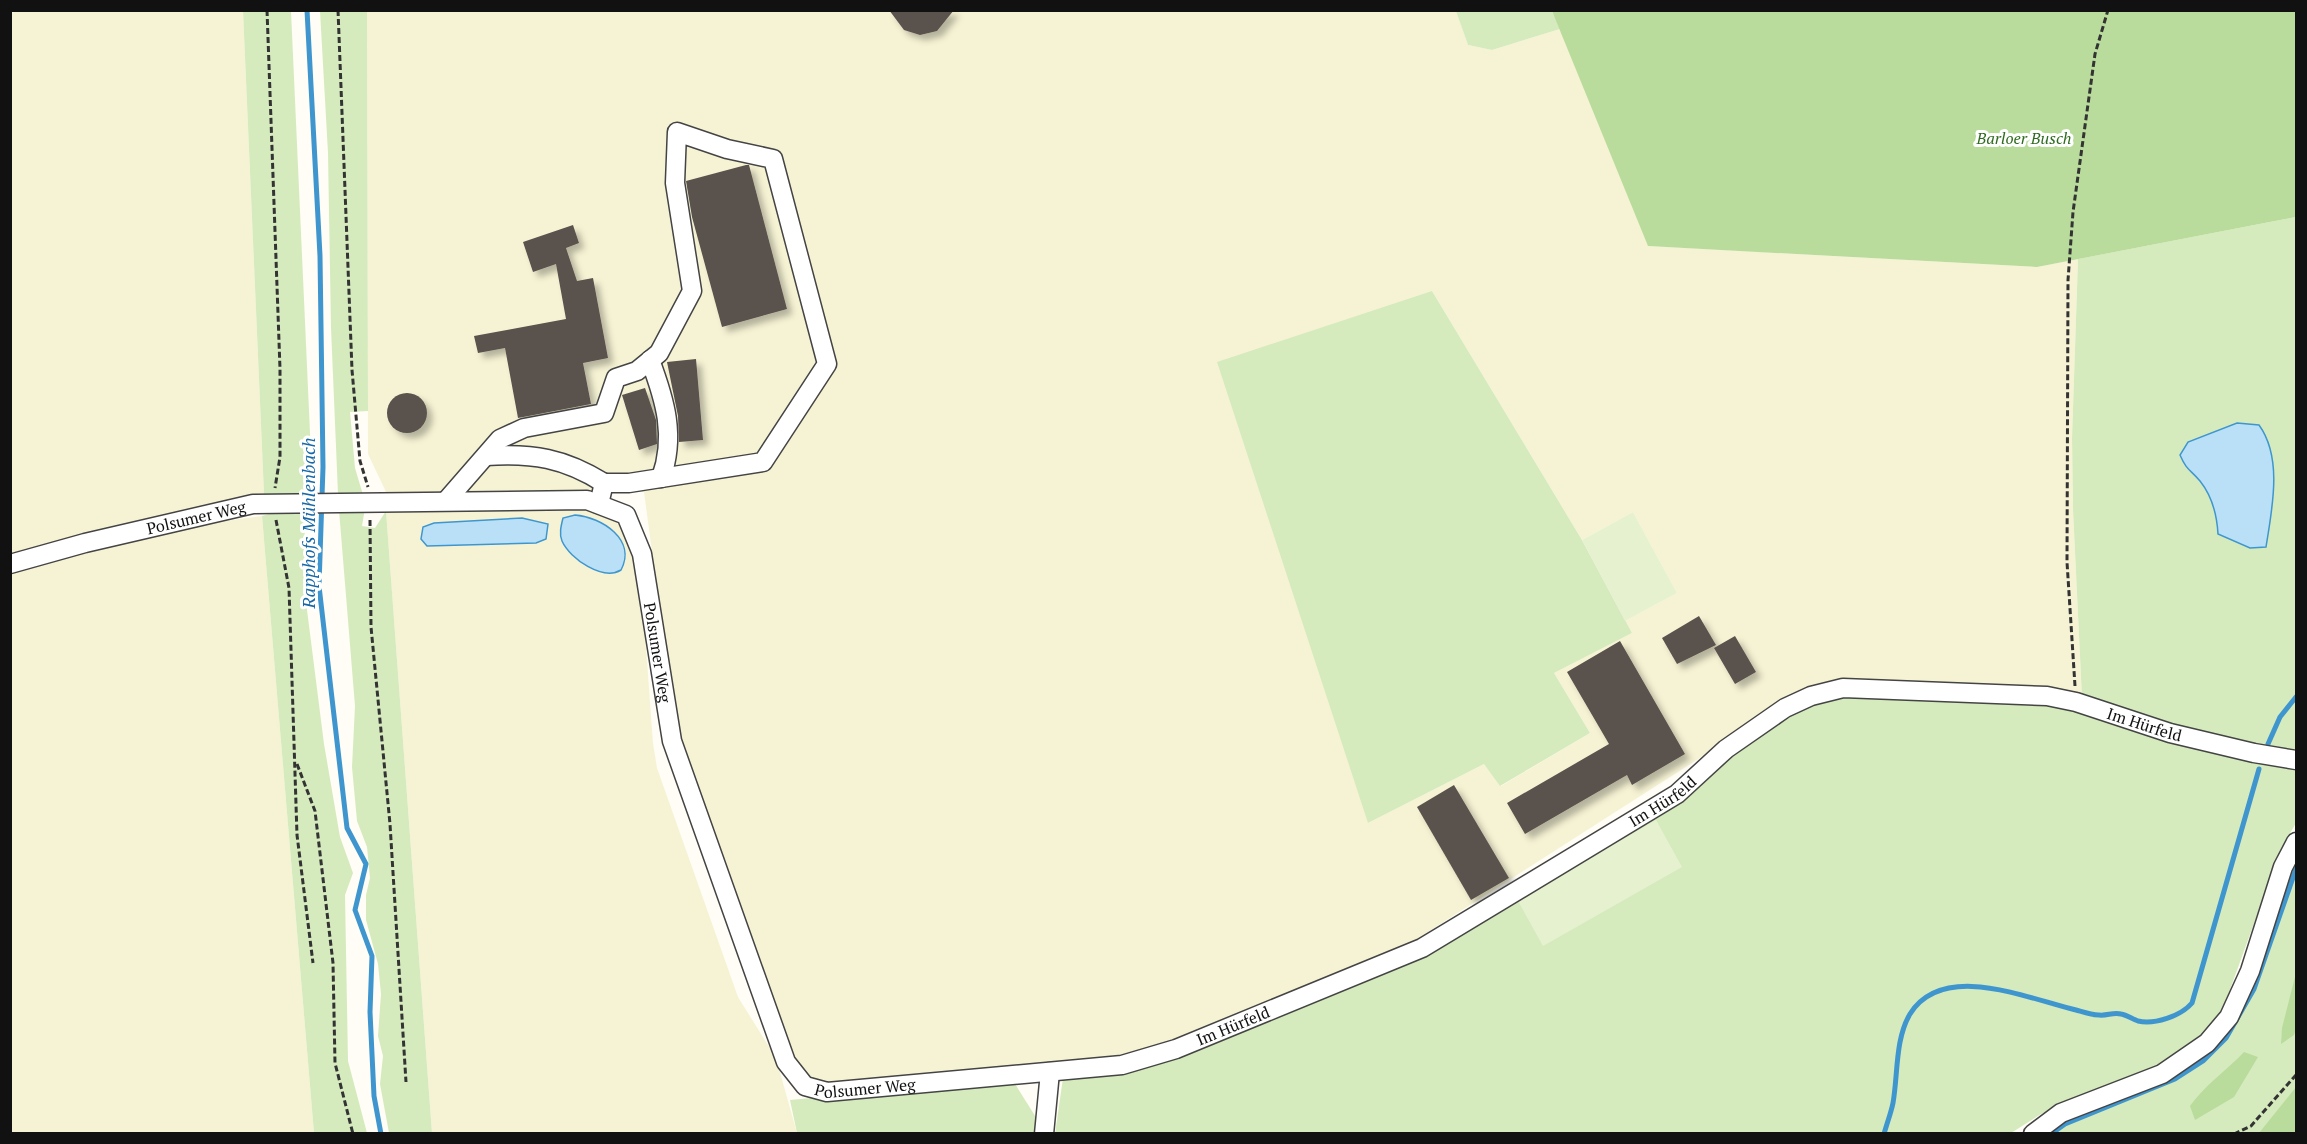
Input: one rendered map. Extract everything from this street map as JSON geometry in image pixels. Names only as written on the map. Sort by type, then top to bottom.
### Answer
[{"type":"street","points":[[446,501],[500,439],[524,428],[604,413],[616,378],[637,371],[659,352],[692,291],[675,183],[677,132],[726,149],[773,159],[827,364],[763,462],[661,478],[604,483],[581,468],[546,458],[522,454],[486,456]]},
{"type":"street","points":[[650,360],[662,391],[669,433],[669,456],[661,478]]},
{"type":"street","points":[[599,504],[604,483]]},
{"type":"street","name":"Polsumer Weg","points":[[10,564],[84,543],[253,504],[587,500],[626,515],[642,554],[672,741],[786,1062],[805,1086],[827,1092],[1009,1073],[1050,1072]]},
{"type":"street","name":"Im Hürfeld","points":[[1050,1072],[1122,1065],[1176,1049],[1422,948],[1677,794],[1726,749],[1785,708],[1811,696],[1843,688],[2047,696],[2076,702],[2170,733],[2254,753],[2296,760]]},
{"type":"street","points":[[2033,1134],[2061,1113],[2162,1074],[2207,1043],[2234,1008],[2250,971],[2283,867],[2296,842]]},
{"type":"street","points":[[1044,1134],[1050,1072]]},
{"type":"path","points":[[267,10],[280,369],[280,457],[276,503],[289,588],[297,835],[313,963]]},
{"type":"path","points":[[338,10],[352,370],[360,461],[368,501],[370,627],[390,824],[406,1082]]},
{"type":"path","points":[[2076,702],[2067,562],[2068,280],[2073,212],[2095,54],[2108,10]]},
{"type":"path","points":[[296,761],[315,811],[333,963],[335,1063],[352,1134]]},
{"type":"path","points":[[2234,1134],[2251,1126],[2296,1075]]},
{"type":"shaded area","points":[[21,10],[243,11],[264,494],[11,558],[11,13]]},
{"type":"shaded area","points":[[1456,10],[1468,45],[1492,50],[1560,29],[1649,246],[2037,267],[2078,259],[2072,438],[2082,698],[1781,706],[1420,937],[1413,946],[1155,1050],[1119,1061],[836,1088],[810,1082],[793,1062],[676,730],[644,492],[387,494],[368,454],[367,11]],"holes":[[[1432,291],[1582,540],[1633,512],[1677,593],[1625,621],[1632,633],[1554,673],[1590,733],[1501,786],[1484,764],[1368,823]]]},
{"type":"shaded area","points":[[589,508],[615,518],[630,540],[641,579],[653,743],[657,768],[738,997],[776,1058],[797,1133],[432,1133],[386,511]]},
{"type":"shaded area","points":[[262,516],[314,1133],[11,1134],[11,571],[168,529]]},
{"type":"green space","points":[[243,11],[291,11],[311,455],[306,494],[264,494]]},
{"type":"green space","points":[[320,11],[367,11],[368,411],[350,412],[355,468],[363,495],[338,494],[331,328],[328,153]]},
{"type":"green space","points":[[1456,11],[1552,11],[1560,29],[1492,50],[1468,45]]},
{"type":"green space","name":"Barloer Busch","points":[[1552,11],[2296,11],[2296,217],[2037,267],[1648,246]]},
{"type":"green space","points":[[2296,217],[2296,756],[2169,726],[2082,698],[2072,438],[2078,259]]},
{"type":"green space","points":[[1432,291],[1582,540],[1632,633],[1554,673],[1590,733],[1500,786],[1484,764],[1368,823],[1217,362]]},
{"type":"green space","points":[[365,508],[362,526],[375,528],[386,511],[432,1133],[389,1133],[380,1084],[383,1056],[378,1036],[381,994],[378,964],[366,920],[366,895],[370,878],[367,847],[357,821],[352,767],[355,706],[339,510]]},
{"type":"green space","points":[[283,510],[304,510],[307,610],[324,744],[340,837],[353,873],[345,895],[348,1061],[367,1133],[314,1133],[262,516]]},
{"type":"green space","points":[[1633,512],[1677,593],[1625,621],[1582,540]]},
{"type":"green space","points":[[1830,694],[2042,700],[2256,762],[2296,770],[2296,823],[2281,849],[2220,1017],[2203,1041],[2178,1058],[2041,1114],[2011,1133],[1055,1134],[1063,1078],[1108,1072],[1440,944],[1753,733]]},
{"type":"green space","points":[[1656,820],[1682,867],[1543,946],[1517,899]]},
{"type":"green space","points":[[2296,855],[2296,1133],[2043,1134],[2071,1115],[2208,1052]]},
{"type":"green space","points":[[2296,973],[2296,1029],[2294,1035],[2281,1044],[2282,1028]]},
{"type":"green space","points":[[2244,1052],[2258,1057],[2234,1097],[2195,1120],[2190,1106]]},
{"type":"green space","points":[[1012,1079],[1037,1119],[1036,1133],[797,1133],[790,1100]]},
{"type":"green space","points":[[2296,1087],[2296,1133],[2259,1133]]},
{"type":"water","points":[[2237,423],[2259,425],[2271,453],[2274,484],[2266,547],[2250,548],[2218,534],[2215,513],[2208,493],[2180,455],[2188,442]]},
{"type":"water","points":[[575,515],[606,525],[621,540],[625,559],[621,570],[605,573],[597,570],[579,561],[566,548],[561,536],[563,518]]},
{"type":"water","points":[[522,518],[548,524],[546,539],[536,543],[427,546],[421,539],[423,527],[434,523]]},
{"type":"building","points":[[889,10],[954,10],[937,31],[920,35],[904,30]]},
{"type":"building","points":[[749,165],[787,309],[722,327],[692,217],[686,181]]},
{"type":"building","points":[[573,225],[579,243],[566,248],[577,281],[593,278],[608,358],[583,363],[591,404],[518,418],[505,348],[478,353],[474,336],[566,319],[556,264],[533,272],[523,242]]},
{"type":"building","points":[[696,359],[703,440],[679,442],[678,416],[667,362]]},
{"type":"building","points":[[645,388],[656,420],[657,444],[639,450],[622,395]]},
{"type":"building","points":[[407,393],[421,399],[427,413],[421,427],[407,433],[393,427],[387,413],[393,399]]},
{"type":"building","points":[[1699,616],[1716,645],[1677,664],[1662,638]]},
{"type":"building","points":[[1735,636],[1756,672],[1735,684],[1714,648]]},
{"type":"building","points":[[1620,641],[1685,754],[1632,785],[1627,775],[1525,834],[1507,803],[1609,744],[1567,672]]},
{"type":"building","points":[[1454,785],[1509,878],[1471,900],[1417,807]]},
{"type":"waterway","name":"Rapphofs Mühlenbach","points":[[307,10],[320,256],[323,467],[319,586],[347,828],[366,864],[355,910],[372,956],[370,1012],[374,1096],[381,1134]]},
{"type":"waterway","points":[[2268,744],[2280,717],[2296,697]]},
{"type":"waterway","points":[[1884,1134],[1893,1103],[1899,1046],[1905,1024],[1910,1014],[1925,998],[1944,989],[1966,986],[1989,988],[2090,1014],[2125,1015],[2144,1022],[2159,1020],[2187,1008],[2192,1003],[2259,769]]},
{"type":"waterway","points":[[2051,1134],[2065,1124],[2175,1079],[2203,1061],[2226,1038],[2254,989],[2296,869]]}]
